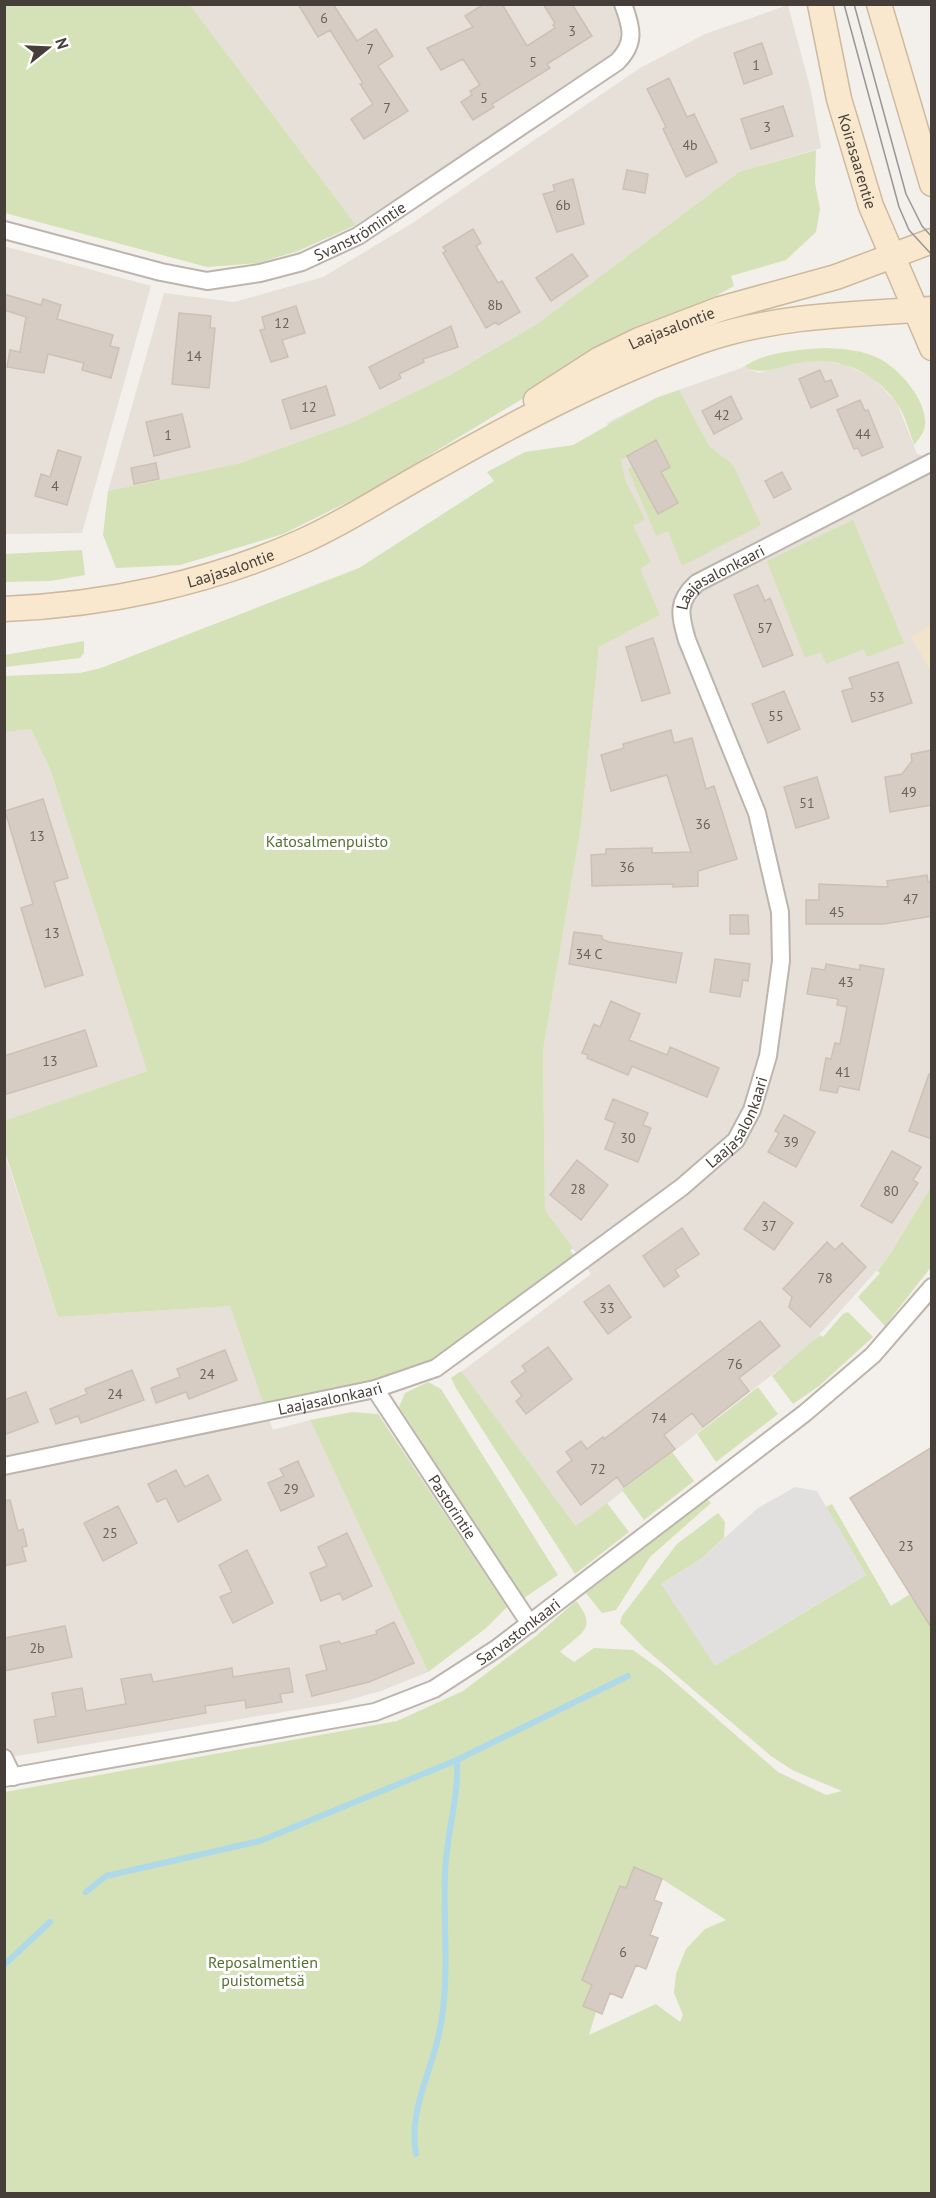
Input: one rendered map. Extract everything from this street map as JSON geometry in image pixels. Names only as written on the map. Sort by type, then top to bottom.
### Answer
[{"type":"main road","name":"Koirasaarentie","points":[[820,4],[839,99],[874,215],[893,255],[924,310]]},
{"type":"main road","points":[[879,4],[932,184]]},
{"type":"main road","name":"Laajasalontie","points":[[4,609],[87,602],[130,595],[195,580],[302,542],[357,514],[437,466],[575,374],[639,340],[720,309],[836,277],[932,241]]},
{"type":"main road","name":"Laajasalontie","points":[[437,466],[551,407],[700,342],[780,321],[924,310]]},
{"type":"main road","points":[[924,310],[932,348]]},
{"type":"street","name":"Svanströmintie","points":[[4,230],[146,268],[207,280],[260,273],[302,262],[358,236],[617,62],[627,52],[630,44],[629,21],[623,4]]},
{"type":"street","name":"Laajasalonkaari","points":[[4,1466],[375,1389],[436,1368],[682,1187],[736,1140],[752,1110],[768,1056],[781,961],[780,912],[757,813],[687,640],[682,621],[682,602],[687,592],[698,583],[932,462]]},
{"type":"street","name":"Sarvastonkaari","points":[[9,1778],[375,1712],[434,1689],[530,1624],[840,1384],[873,1355],[932,1287]]},
{"type":"street","name":"Pastorintie","points":[[375,1389],[530,1624]]},
{"type":"street","points":[[4,1758],[9,1778]]},
{"type":"shaded area","points":[[190,5],[613,5],[620,24],[620,43],[610,59],[356,225]]},
{"type":"shaded area","points":[[788,5],[811,91],[821,148],[739,172],[537,324],[450,375],[351,423],[240,463],[108,491],[164,293],[234,302],[323,277],[411,224],[640,68],[705,34]]},
{"type":"shaded area","points":[[4,246],[151,286],[82,533],[5,534]]},
{"type":"shaded area","points":[[820,360],[846,365],[873,378],[897,403],[917,454],[931,458],[931,1187],[887,1259],[809,1346],[577,1527],[461,1372],[591,1274],[545,1210],[543,1051],[581,826],[599,647],[660,615],[639,569],[607,423],[656,398],[744,367],[759,373],[794,363]]},
{"type":"shaded area","points":[[31,729],[50,769],[147,1071],[5,1121],[4,732]]},
{"type":"shaded area","points":[[4,1152],[58,1317],[230,1306],[273,1430],[310,1420],[428,1672],[381,1691],[338,1703],[5,1758]]},
{"type":"shaded area","points":[[795,1487],[817,1491],[866,1575],[715,1666],[661,1584],[701,1559],[758,1508]]},
{"type":"green space","points":[[4,5],[190,5],[356,225],[298,251],[258,263],[207,267],[5,213]]},
{"type":"green space","points":[[816,150],[815,183],[820,209],[816,232],[786,260],[731,276],[734,286],[688,311],[651,321],[370,491],[283,534],[180,565],[116,568],[103,535],[108,491],[240,463],[351,423],[450,375],[537,324],[739,172]]},
{"type":"green space","points":[[827,348],[853,350],[872,355],[886,362],[902,377],[917,396],[925,416],[924,431],[914,445],[896,402],[887,391],[865,373],[840,363],[826,361],[798,363],[765,371],[744,367],[772,355],[795,350]]},
{"type":"green space","name":"Katosalmenpuisto","points":[[679,390],[709,446],[733,465],[761,525],[682,566],[668,531],[656,536],[628,469],[632,466],[658,513],[678,503],[661,472],[670,466],[657,441],[621,460],[625,480],[645,519],[633,526],[651,562],[640,569],[660,615],[599,647],[581,826],[543,1051],[545,1210],[573,1248],[570,1251],[575,1256],[441,1356],[391,1376],[264,1405],[230,1306],[58,1317],[5,1152],[4,1121],[147,1071],[50,769],[31,729],[5,732],[5,676],[80,673],[101,668],[359,568],[494,481],[487,472],[525,452],[573,445],[656,398]]},
{"type":"green space","points":[[853,520],[904,643],[867,657],[864,649],[826,664],[821,652],[805,658],[767,561]]},
{"type":"green space","points":[[82,550],[85,575],[50,581],[5,582],[5,554]]},
{"type":"green space","points":[[84,641],[84,653],[80,658],[5,667],[5,655]]},
{"type":"green space","points":[[931,1187],[931,1267],[885,1326],[858,1297],[880,1273],[877,1271],[887,1259]]},
{"type":"green space","points":[[848,1312],[873,1337],[819,1386],[793,1404],[772,1376],[820,1335],[823,1337],[843,1314]]},
{"type":"green space","points":[[461,1371],[576,1526],[607,1503],[629,1532],[575,1574],[457,1390],[451,1378]]},
{"type":"green space","points":[[428,1382],[441,1389],[558,1575],[524,1598],[399,1407],[405,1393]]},
{"type":"green space","points":[[758,1387],[778,1414],[716,1462],[697,1434]]},
{"type":"green space","points":[[352,1412],[378,1414],[507,1607],[485,1629],[428,1672],[310,1420]]},
{"type":"green space","name":"Reposalmentien puistometsä","points":[[931,1447],[931,2193],[5,2194],[5,1792],[397,1721],[463,1691],[536,1636],[576,1601],[583,1610],[586,1624],[580,1635],[560,1652],[574,1662],[594,1648],[633,1650],[661,1670],[778,1772],[826,1795],[842,1791],[794,1771],[771,1756],[643,1647],[620,1623],[622,1616],[677,1544],[718,1513],[725,1522],[724,1538],[701,1559],[661,1584],[742,1650],[866,1575],[826,1507],[832,1504],[891,1606],[910,1594],[850,1498]],"holes":[[[634,1867],[662,1879],[726,1920],[705,1929],[686,1949],[676,1974],[674,1993],[683,2015],[680,2022],[656,2004],[589,2035],[596,2012],[583,2006],[592,1985],[583,1980],[620,1886],[626,1888]]]},
{"type":"green space","points":[[672,1452],[694,1481],[644,1520],[622,1490]]},
{"type":"green space","points":[[707,1499],[711,1503],[650,1557],[616,1610],[602,1613],[586,1593]]},
{"type":"sand","points":[[931,625],[931,671],[911,637]]},
{"type":"building","points":[[298,4],[333,4],[357,41],[376,29],[393,56],[378,66],[408,111],[364,139],[351,119],[373,104],[360,84],[363,83],[330,30],[318,37]]},
{"type":"building","points":[[484,4],[502,4],[527,46],[555,28],[553,25],[555,23],[543,4],[572,4],[592,36],[547,64],[550,68],[492,104],[494,107],[473,120],[461,102],[472,95],[470,91],[480,85],[463,59],[441,70],[427,48],[473,27],[465,16]]},
{"type":"building","points":[[762,43],[772,74],[744,84],[734,53]]},
{"type":"building","points":[[669,78],[687,117],[694,114],[717,162],[686,177],[663,129],[666,127],[647,89]]},
{"type":"building","points":[[783,106],[793,136],[751,149],[741,119]]},
{"type":"building","points":[[627,170],[648,174],[645,193],[623,189]]},
{"type":"building","points":[[573,179],[584,224],[557,232],[543,194],[555,191],[553,185]]},
{"type":"building","points":[[473,229],[481,243],[476,246],[498,283],[502,281],[520,312],[498,325],[496,322],[486,328],[443,253],[446,251],[443,247]]},
{"type":"building","points":[[572,254],[588,276],[551,301],[536,278]]},
{"type":"building","points":[[4,294],[41,305],[43,299],[61,305],[57,319],[113,335],[110,346],[119,348],[111,378],[82,370],[84,363],[48,354],[44,373],[7,367],[10,350],[20,352],[26,317],[4,310]]},
{"type":"building","points":[[296,306],[305,333],[282,340],[288,357],[271,362],[260,330],[265,329],[262,317]]},
{"type":"building","points":[[179,313],[211,316],[210,328],[215,328],[209,388],[172,384]]},
{"type":"building","points":[[451,326],[458,347],[423,359],[424,362],[399,374],[401,378],[380,389],[369,367]]},
{"type":"building","points":[[820,370],[825,382],[831,380],[838,396],[811,408],[799,379]]},
{"type":"building","points":[[326,386],[335,415],[291,429],[282,400]]},
{"type":"building","points":[[731,396],[742,419],[714,434],[702,411]]},
{"type":"building","points":[[860,400],[865,411],[868,410],[883,447],[862,456],[858,448],[854,449],[837,410]]},
{"type":"building","points":[[182,414],[190,447],[154,456],[146,422]]},
{"type":"building","points":[[656,440],[670,467],[661,472],[678,503],[658,514],[627,456]]},
{"type":"building","points":[[58,450],[81,457],[67,505],[35,496],[41,474],[50,477]]},
{"type":"building","points":[[156,463],[159,479],[134,484],[131,468]]},
{"type":"building","points":[[782,472],[791,489],[774,498],[765,481]]},
{"type":"building","points":[[758,585],[765,601],[770,598],[793,655],[763,667],[734,595]]},
{"type":"building","points":[[653,638],[670,693],[642,701],[626,647]]},
{"type":"building","points":[[898,662],[912,703],[852,722],[842,691],[853,688],[849,678]]},
{"type":"building","points":[[784,691],[800,729],[768,743],[752,704]]},
{"type":"building","points":[[671,730],[674,743],[692,738],[706,789],[714,786],[737,859],[698,871],[698,886],[673,887],[673,884],[592,886],[591,855],[606,854],[606,849],[652,848],[652,853],[691,852],[667,775],[611,791],[601,755],[624,748],[623,744]]},
{"type":"building","points":[[932,750],[932,805],[890,812],[885,777],[902,774],[912,761],[911,754]]},
{"type":"building","points":[[817,777],[829,818],[796,828],[784,787]]},
{"type":"building","points":[[43,799],[68,878],[54,882],[83,975],[45,987],[21,908],[33,904],[5,811]]},
{"type":"building","points":[[927,875],[928,882],[932,881],[932,916],[884,924],[806,924],[806,900],[819,900],[819,884],[888,887],[887,881]]},
{"type":"building","points":[[730,915],[748,915],[749,934],[730,934]]},
{"type":"building","points":[[574,932],[602,936],[602,939],[609,942],[682,953],[676,983],[569,964]]},
{"type":"building","points":[[715,959],[750,964],[748,981],[743,980],[740,997],[710,992]]},
{"type":"building","points":[[826,964],[860,970],[860,965],[884,969],[859,1090],[839,1086],[837,1093],[820,1090],[826,1058],[831,1059],[835,1043],[840,1044],[847,1007],[837,1005],[838,999],[807,994],[812,968],[825,970]]},
{"type":"building","points":[[611,1001],[640,1014],[629,1040],[667,1055],[670,1047],[719,1068],[707,1097],[632,1066],[628,1075],[587,1058],[588,1055],[582,1053],[594,1024],[600,1027]]},
{"type":"building","points":[[85,1030],[97,1066],[4,1095],[4,1056]]},
{"type":"building","points":[[929,1074],[932,1074],[932,1139],[909,1131]]},
{"type":"building","points":[[613,1099],[648,1113],[643,1125],[651,1128],[638,1162],[605,1149],[615,1123],[605,1119]]},
{"type":"building","points":[[784,1115],[815,1132],[796,1167],[768,1152],[779,1133],[775,1131]]},
{"type":"building","points":[[892,1151],[921,1167],[913,1180],[918,1183],[892,1223],[861,1206]]},
{"type":"building","points":[[577,1160],[608,1185],[581,1220],[550,1195]]},
{"type":"building","points":[[764,1202],[793,1223],[774,1250],[744,1229]]},
{"type":"building","points":[[682,1228],[699,1254],[675,1270],[679,1276],[664,1287],[643,1256]]},
{"type":"building","points":[[827,1242],[835,1250],[842,1243],[866,1267],[810,1327],[789,1307],[792,1297],[783,1289]]},
{"type":"building","points":[[609,1285],[631,1317],[608,1334],[584,1302]]},
{"type":"building","points":[[760,1321],[780,1346],[739,1378],[749,1391],[703,1427],[692,1413],[664,1435],[675,1449],[624,1487],[617,1477],[581,1505],[557,1472],[572,1460],[566,1452],[581,1441],[587,1449],[603,1437],[604,1439]]},
{"type":"building","points":[[548,1347],[572,1379],[526,1414],[516,1401],[522,1396],[511,1382],[526,1371],[522,1366]]},
{"type":"building","points":[[225,1350],[237,1380],[189,1399],[186,1392],[156,1403],[151,1388],[180,1377],[177,1369]]},
{"type":"building","points":[[132,1370],[144,1400],[81,1423],[78,1416],[56,1424],[50,1409],[87,1394],[85,1389]]},
{"type":"building","points":[[26,1392],[38,1422],[4,1435],[4,1400]]},
{"type":"building","points":[[932,1447],[932,1629],[850,1498]]},
{"type":"building","points":[[298,1461],[314,1496],[281,1511],[268,1483],[284,1476],[280,1469]]},
{"type":"building","points":[[176,1470],[185,1487],[208,1475],[221,1500],[178,1522],[166,1498],[157,1502],[148,1484]]},
{"type":"building","points":[[10,1500],[18,1531],[23,1529],[27,1546],[22,1547],[26,1561],[4,1566],[4,1501]]},
{"type":"building","points":[[118,1506],[137,1543],[103,1561],[84,1523]]},
{"type":"building","points":[[347,1533],[372,1586],[343,1600],[340,1593],[321,1601],[310,1573],[327,1566],[318,1547]]},
{"type":"building","points":[[247,1550],[273,1603],[233,1623],[220,1597],[232,1592],[219,1565]]},
{"type":"building","points":[[394,1622],[414,1663],[369,1682],[312,1696],[306,1675],[327,1670],[320,1646],[339,1641],[341,1644],[377,1634],[376,1631]]},
{"type":"building","points":[[65,1626],[72,1657],[4,1671],[4,1638]]},
{"type":"building","points":[[232,1668],[233,1677],[289,1668],[293,1692],[280,1694],[282,1702],[246,1708],[245,1700],[205,1706],[206,1713],[38,1743],[34,1720],[56,1716],[52,1693],[82,1688],[86,1711],[126,1704],[121,1679],[151,1674],[153,1682]]},
{"type":"building","points":[[634,1867],[662,1879],[654,1900],[662,1903],[650,1935],[658,1938],[646,1969],[636,1965],[622,1998],[610,1993],[602,2014],[583,2006],[592,1985],[582,1980],[620,1886],[626,1888]]},
{"type":"waterway","points":[[86,1892],[106,1876],[260,1841],[457,1760],[628,1676]]},
{"type":"waterway","points":[[416,2154],[415,2122],[443,2010],[445,1874],[456,1789],[457,1760]]},
{"type":"waterway","points":[[4,1965],[50,1922]]},
{"type":"tram line","points":[[844,4],[899,207],[909,230],[932,255]]},
{"type":"tram line","points":[[854,4],[906,194],[922,226],[932,237]]}]
